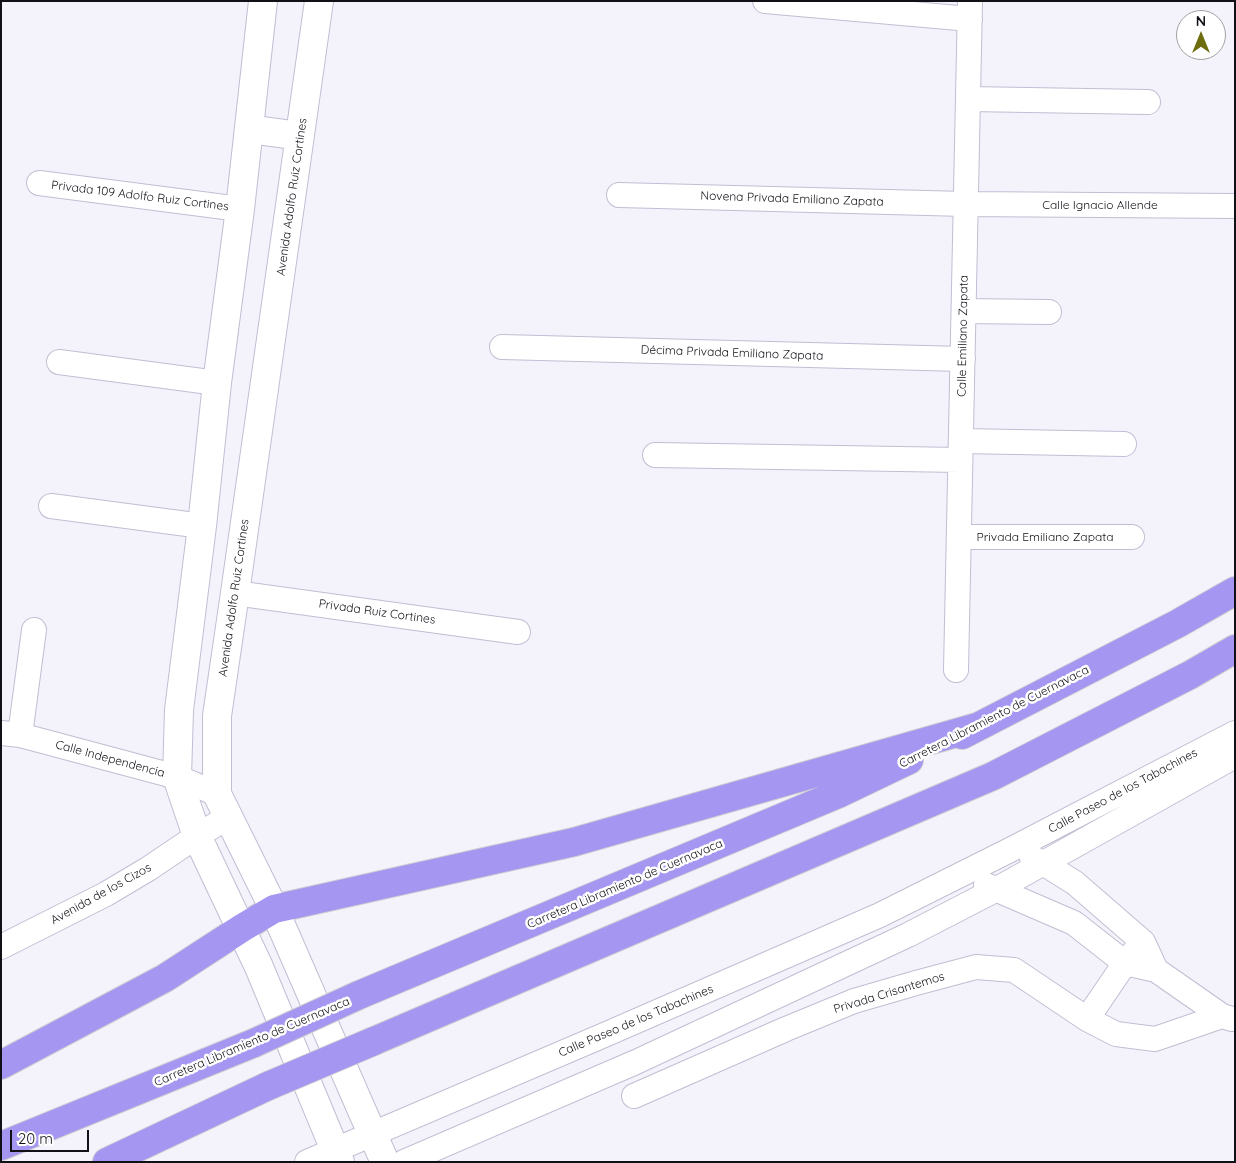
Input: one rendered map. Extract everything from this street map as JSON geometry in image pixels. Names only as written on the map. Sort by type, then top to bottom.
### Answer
[{"type":"highway","name":"Carretera Libramiento de Cuernavaca","points":[[1,1146],[254,1043],[359,995],[838,794],[977,727],[1178,624],[1235,591]]},
{"type":"highway","points":[[107,1162],[268,1086],[993,776],[1190,675],[1235,648]]},
{"type":"highway","points":[[1,1065],[165,978],[274,909],[574,842],[977,727]]},
{"type":"street","points":[[263,1],[240,209],[217,384],[202,526],[179,710],[177,777],[197,836],[259,966],[337,1156]]},
{"type":"street","name":"Avenida Adolfo Ruiz Cortines","points":[[318,1],[217,716],[222,806],[274,909],[385,1162]]},
{"type":"street","points":[[765,1],[970,10]]},
{"type":"street","name":"Calle Emiliano Zapata","points":[[956,670],[970,10]]},
{"type":"street","points":[[968,98],[1148,102]]},
{"type":"street","points":[[249,129],[300,136]]},
{"type":"street","name":"Privada 109 Adolfo Ruiz Cortines","points":[[39,183],[240,209]]},
{"type":"street","name":"Novena Privada Emiliano Zapata","points":[[619,195],[965,204]]},
{"type":"street","name":"Calle Ignacio Allende","points":[[965,204],[1235,206]]},
{"type":"street","points":[[964,311],[1048,312]]},
{"type":"street","name":"Décima Privada Emiliano Zapata","points":[[502,347],[963,359]]},
{"type":"street","points":[[59,362],[217,384]]},
{"type":"street","points":[[655,455],[960,450],[1124,444]]},
{"type":"street","points":[[51,506],[202,526]]},
{"type":"street","name":"Privada Emiliano Zapata","points":[[959,537],[1132,537]]},
{"type":"street","name":"Privada Ruiz Cortines","points":[[235,593],[518,632]]},
{"type":"street","points":[[11,734],[34,630]]},
{"type":"street","points":[[179,710],[217,716]]},
{"type":"street","name":"Calle Paseo de los Tabachines","points":[[307,1162],[337,1156],[372,1134],[880,915],[1235,733]]},
{"type":"street","name":"Calle Independencia","points":[[11,734],[177,777],[222,806]]},
{"type":"street","name":"Calle Paseo de los Tabachines","points":[[404,1162],[645,1058],[908,935],[996,889],[1235,756]]},
{"type":"street","name":"Avenida de los Cizos","points":[[1,947],[106,894],[148,870],[197,836],[222,806]]},
{"type":"street","points":[[1012,849],[1043,863],[1075,884],[1143,942],[1156,970]]},
{"type":"street","points":[[961,875],[1074,923],[1125,964],[1156,970],[1228,1018]]},
{"type":"street","points":[[1087,1019],[1125,964],[1143,942]]},
{"type":"street","name":"Privada Crisantemos","points":[[634,1096],[786,1029],[854,1002],[976,967],[1014,970],[1087,1019],[1116,1034],[1155,1039],[1228,1018]]}]
